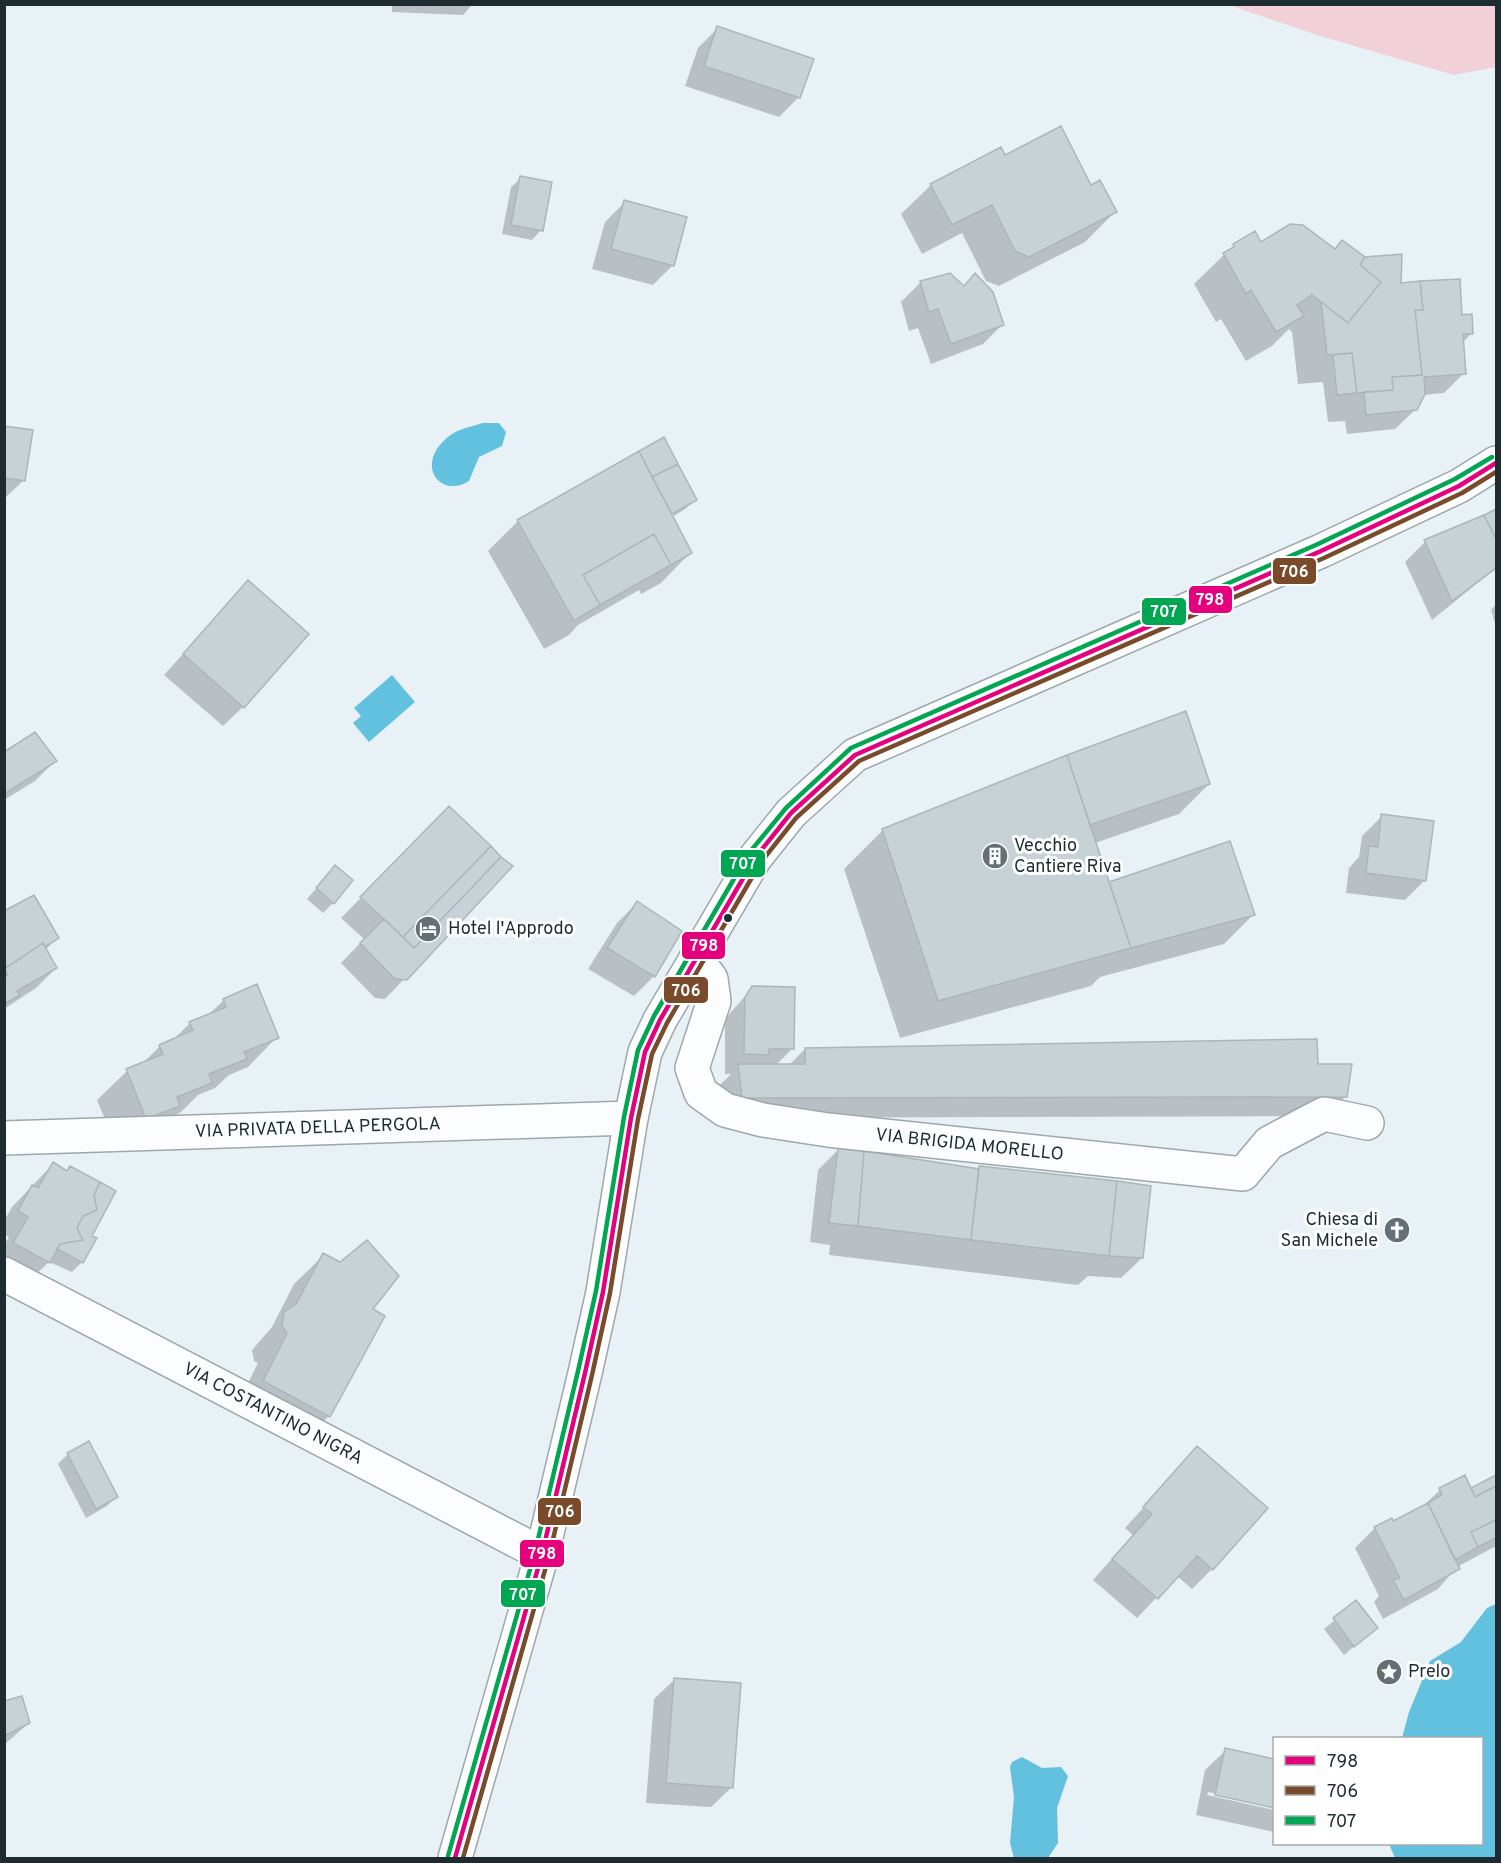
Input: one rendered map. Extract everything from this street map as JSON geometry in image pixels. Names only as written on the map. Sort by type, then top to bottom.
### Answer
[{"type":"street","points":[[454,1858],[542,1554],[603,1292],[631,1118],[645,1052],[660,1020],[755,858],[792,813],[855,755],[1322,551],[1459,486],[1497,464]]},
{"type":"street","name":"VIA BRIGIDA MORELLO","points":[[696,958],[711,979],[714,1001],[692,1068],[701,1093],[725,1110],[764,1120],[840,1131],[1243,1174],[1269,1143],[1324,1114],[1367,1123]]},
{"type":"street","name":"VIA PRIVATA DELLA PERGOLA","points":[[4,1138],[631,1118]]},
{"type":"street","name":"VIA COSTANTINO NIGRA","points":[[4,1274],[542,1554]]},
{"type":"shaded area","points":[[1229,5],[1496,5],[1496,67],[1454,75],[1320,36]]},
{"type":"water","points":[[483,423],[499,423],[506,432],[502,446],[479,457],[469,481],[458,486],[448,486],[440,482],[434,475],[432,466],[440,445],[452,434]]},
{"type":"water","points":[[392,675],[415,702],[369,742],[353,723],[361,716],[354,708]]},
{"type":"water","points":[[1496,1604],[1496,1858],[1395,1858],[1389,1845],[1483,1845],[1483,1737],[1402,1737],[1409,1712],[1430,1661],[1461,1642],[1487,1608]]},
{"type":"water","points":[[1022,1757],[1042,1768],[1061,1767],[1068,1776],[1057,1808],[1058,1843],[1048,1858],[1014,1858],[1010,1843],[1014,1797],[1010,1767],[1012,1762]]},
{"type":"building","points":[[717,26],[814,59],[800,98],[704,66]]},
{"type":"building","points":[[1061,126],[1091,185],[1100,180],[1117,212],[1029,257],[1015,251],[992,205],[952,225],[930,184],[1001,147],[1005,155]]},
{"type":"building","points":[[520,176],[552,182],[543,231],[511,225]]},
{"type":"building","points":[[624,200],[687,217],[674,266],[611,249]]},
{"type":"building","points":[[1290,224],[1303,225],[1335,249],[1342,240],[1365,257],[1360,265],[1381,282],[1348,323],[1312,295],[1297,305],[1304,316],[1276,332],[1251,290],[1246,294],[1223,253],[1255,231],[1261,242]]},
{"type":"building","points":[[1402,254],[1401,283],[1420,281],[1423,310],[1415,310],[1422,375],[1392,377],[1393,390],[1357,393],[1352,353],[1327,355],[1321,302],[1348,323],[1381,282],[1360,265],[1365,257]]},
{"type":"building","points":[[950,273],[964,286],[975,273],[993,292],[1004,325],[951,344],[938,309],[929,312],[920,281]]},
{"type":"building","points":[[1460,279],[1462,315],[1472,314],[1473,334],[1463,334],[1466,374],[1424,377],[1425,394],[1417,410],[1366,415],[1364,392],[1393,390],[1392,377],[1422,375],[1415,310],[1423,310],[1420,281]]},
{"type":"building","points":[[1352,353],[1357,393],[1337,395],[1333,355]]},
{"type":"building","points":[[4,426],[33,430],[25,481],[4,478]]},
{"type":"building","points":[[664,437],[678,464],[652,477],[639,451]]},
{"type":"building","points":[[639,451],[692,553],[671,565],[654,534],[583,575],[600,605],[574,621],[517,520]]},
{"type":"building","points":[[678,464],[697,500],[672,514],[652,477]]},
{"type":"building","points":[[1496,509],[1496,539],[1484,515]]},
{"type":"building","points":[[1484,515],[1496,539],[1496,568],[1452,601],[1424,540]]},
{"type":"building","points":[[654,534],[671,565],[600,605],[583,575]]},
{"type":"building","points":[[248,580],[309,634],[244,708],[183,654]]},
{"type":"building","points":[[1186,711],[1210,784],[1090,825],[1067,755]]},
{"type":"building","points":[[35,732],[57,761],[4,794],[4,752]]},
{"type":"building","name":"Vecchio Cantiere Riva","points":[[1067,755],[1131,948],[938,1001],[882,829]]},
{"type":"building","points":[[449,806],[491,846],[403,937],[360,897]]},
{"type":"building","points":[[1381,814],[1434,821],[1426,881],[1366,873],[1369,846],[1378,847]]},
{"type":"building","points":[[1230,841],[1255,915],[1131,948],[1109,882]]},
{"type":"building","points":[[491,846],[501,857],[414,948],[403,937]]},
{"type":"building","points":[[501,857],[513,866],[407,980],[395,979],[360,943],[384,919],[414,948]]},
{"type":"building","points":[[335,865],[353,880],[334,904],[316,888]]},
{"type":"building","points":[[34,895],[59,938],[45,947],[43,943],[4,969],[4,911]]},
{"type":"building","points":[[637,901],[682,931],[655,977],[607,948]]},
{"type":"building","points":[[43,943],[57,968],[17,991],[20,995],[4,1004],[4,977],[8,975],[4,969]]},
{"type":"building","points":[[257,984],[279,1038],[244,1052],[247,1059],[209,1074],[212,1083],[177,1097],[180,1106],[146,1119],[126,1069],[163,1054],[159,1045],[193,1030],[189,1022],[226,1007],[223,999]]},
{"type":"building","points":[[752,986],[795,987],[794,1049],[769,1049],[769,1055],[744,1054],[745,997]]},
{"type":"building","points":[[1317,1039],[1318,1064],[1352,1064],[1347,1097],[742,1098],[738,1064],[805,1064],[805,1048]]},
{"type":"building","points":[[838,1148],[864,1151],[858,1226],[829,1223]]},
{"type":"building","points":[[864,1151],[979,1169],[971,1240],[858,1226]]},
{"type":"building","points":[[53,1162],[67,1171],[70,1166],[100,1182],[94,1195],[97,1210],[83,1216],[77,1228],[83,1240],[60,1244],[50,1263],[13,1243],[28,1217],[18,1211],[32,1185],[38,1188]]},
{"type":"building","points":[[979,1166],[1117,1181],[1109,1256],[971,1240]]},
{"type":"building","points":[[1117,1181],[1151,1186],[1143,1258],[1109,1256]]},
{"type":"building","points":[[100,1182],[116,1191],[92,1236],[97,1238],[83,1263],[57,1249],[60,1244],[83,1240],[77,1228],[83,1216],[97,1210],[94,1195]]},
{"type":"building","points":[[367,1240],[399,1276],[373,1309],[385,1316],[330,1417],[263,1381],[287,1333],[282,1326],[284,1312],[296,1304],[323,1253],[340,1262]]},
{"type":"building","points":[[89,1441],[118,1497],[96,1509],[67,1453]]},
{"type":"building","points":[[1197,1446],[1268,1508],[1213,1570],[1197,1556],[1158,1599],[1112,1559],[1152,1514],[1143,1507]]},
{"type":"building","points":[[1465,1475],[1475,1497],[1496,1486],[1496,1520],[1471,1532],[1478,1547],[1455,1560],[1428,1503],[1442,1495],[1439,1488]]},
{"type":"building","points":[[1496,1475],[1496,1486],[1475,1497],[1471,1488]]},
{"type":"building","points":[[1428,1503],[1460,1569],[1404,1600],[1393,1580],[1400,1578],[1374,1527],[1392,1518],[1393,1521]]},
{"type":"building","points":[[1496,1520],[1496,1538],[1478,1547],[1471,1532]]},
{"type":"building","points":[[1356,1600],[1378,1628],[1354,1647],[1333,1618]]},
{"type":"building","points":[[674,1678],[741,1683],[733,1788],[666,1783]]},
{"type":"building","points":[[22,1696],[30,1723],[4,1736],[4,1701]]},
{"type":"building","points":[[1225,1748],[1273,1759],[1273,1808],[1215,1795]]},
{"type":"transit line","name":"707","points":[[448,1856],[535,1552],[578,1371],[596,1291],[624,1117],[638,1050],[654,1016],[749,853],[786,808],[851,748],[1318,544],[1455,479],[1492,457]]},
{"type":"transit line","name":"798","points":[[455,1858],[542,1554],[585,1373],[603,1292],[631,1118],[645,1052],[660,1020],[755,858],[791,813],[855,755],[1321,551],[1459,486],[1496,463]]},
{"type":"transit line","name":"706","points":[[463,1858],[549,1556],[592,1375],[610,1293],[638,1119],[652,1054],[667,1023],[761,862],[796,818],[859,761],[1324,558],[1462,493],[1496,472]]},
{"type":"place","name":"Vecchio Cantiere Riva","points":[[995,856]]},
{"type":"place","name":"Hotel l'Approdo","points":[[428,929]]},
{"type":"place","name":"Chiesa di San Michele","points":[[1397,1230]]},
{"type":"place","name":"Prelo","points":[[1389,1672]]}]
